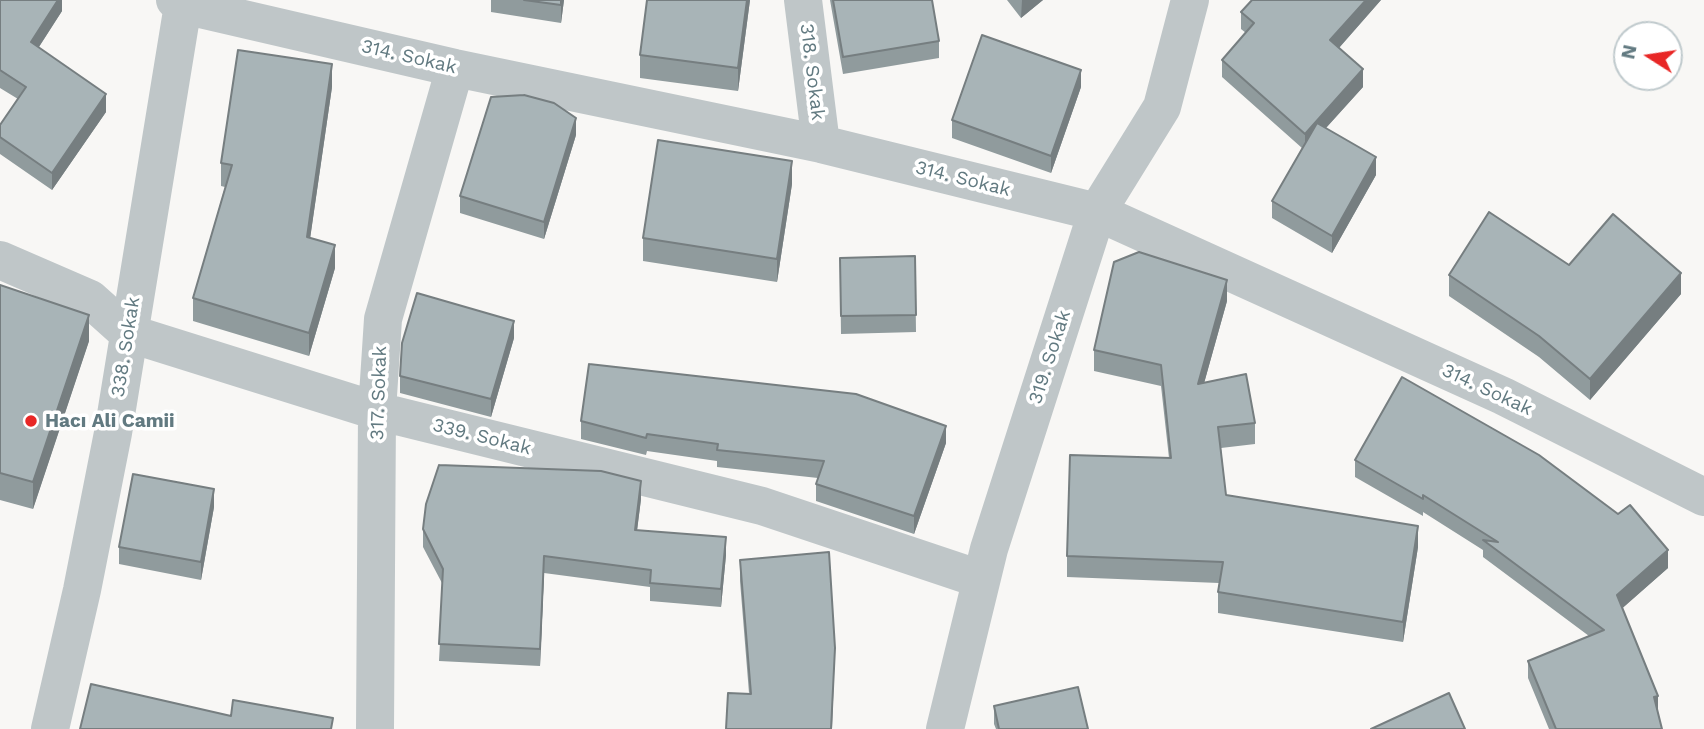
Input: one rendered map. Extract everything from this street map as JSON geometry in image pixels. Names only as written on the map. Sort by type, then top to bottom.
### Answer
[{"type":"street","name":"318. Sokak","points":[[803,0],[821,144]]},
{"type":"street","name":"319. Sokak","points":[[945,729],[980,579],[1097,212],[1162,107],[1190,0]]},
{"type":"street","name":"314. Sokak","points":[[179,2],[455,68],[821,144],[1097,212],[1503,396],[1704,497]]},
{"type":"street","name":"338. Sokak","points":[[50,729],[85,577],[113,433],[179,2]]},
{"type":"street","name":"317. Sokak","points":[[374,729],[377,411],[383,319],[455,68]]},
{"type":"street","name":"339. Sokak","points":[[0,260],[90,299],[128,333],[377,411],[762,506],[980,579]]},
{"type":"building","points":[[0,0],[58,0],[31,42],[106,94],[52,173],[0,137],[0,125],[26,87],[0,70]]},
{"type":"building","points":[[524,0],[561,0],[561,5]]},
{"type":"building","points":[[647,0],[747,0],[738,68],[640,55]]},
{"type":"building","points":[[833,0],[932,0],[939,41],[843,57]]},
{"type":"building","points":[[1252,0],[1366,0],[1330,40],[1363,69],[1305,134],[1222,60],[1254,23],[1241,12]]},
{"type":"building","points":[[982,35],[1081,70],[1051,156],[952,120]]},
{"type":"building","points":[[238,50],[332,64],[307,237],[335,245],[309,333],[193,298],[232,165],[221,163]]},
{"type":"building","points":[[524,95],[554,103],[576,118],[544,222],[460,196],[491,97]]},
{"type":"building","points":[[1317,123],[1376,157],[1332,236],[1272,201]]},
{"type":"building","points":[[658,140],[792,161],[777,259],[643,238]]},
{"type":"building","points":[[1489,212],[1569,265],[1613,214],[1681,273],[1590,379],[1539,336],[1449,275]]},
{"type":"building","points":[[1139,252],[1227,280],[1198,384],[1246,374],[1255,423],[1218,427],[1226,495],[1418,526],[1403,622],[1218,592],[1223,562],[1067,556],[1070,455],[1171,458],[1161,365],[1094,350],[1114,262]]},
{"type":"building","points":[[915,256],[916,315],[841,316],[840,258]]},
{"type":"building","name":"Hacı Ali Camii","points":[[0,285],[89,315],[33,482],[0,473]]},
{"type":"building","points":[[417,293],[514,321],[491,399],[400,376],[402,343]]},
{"type":"building","points":[[589,364],[856,394],[946,426],[914,516],[816,484],[824,461],[717,450],[718,444],[647,434],[646,438],[581,421]]},
{"type":"building","points":[[1402,377],[1539,455],[1618,514],[1630,505],[1668,550],[1617,595],[1658,696],[1654,697],[1662,729],[1556,729],[1528,661],[1604,630],[1483,540],[1498,542],[1423,495],[1423,499],[1355,460]]},
{"type":"building","points":[[439,465],[601,471],[641,481],[635,530],[726,537],[721,589],[650,583],[651,570],[544,556],[540,649],[439,644],[443,569],[423,529],[426,504]]},
{"type":"building","points":[[133,474],[214,489],[201,562],[119,547]]},
{"type":"building","points":[[829,552],[835,648],[831,729],[726,729],[728,693],[751,694],[740,560]]},
{"type":"building","points":[[91,684],[231,716],[233,700],[333,718],[331,729],[80,729]]},
{"type":"building","points":[[1078,687],[1088,729],[999,729],[994,706]]},
{"type":"building","points":[[1449,693],[1465,729],[1371,729]]},
{"type":"place","name":"Hacı Ali Camii","points":[[31,421]]}]
